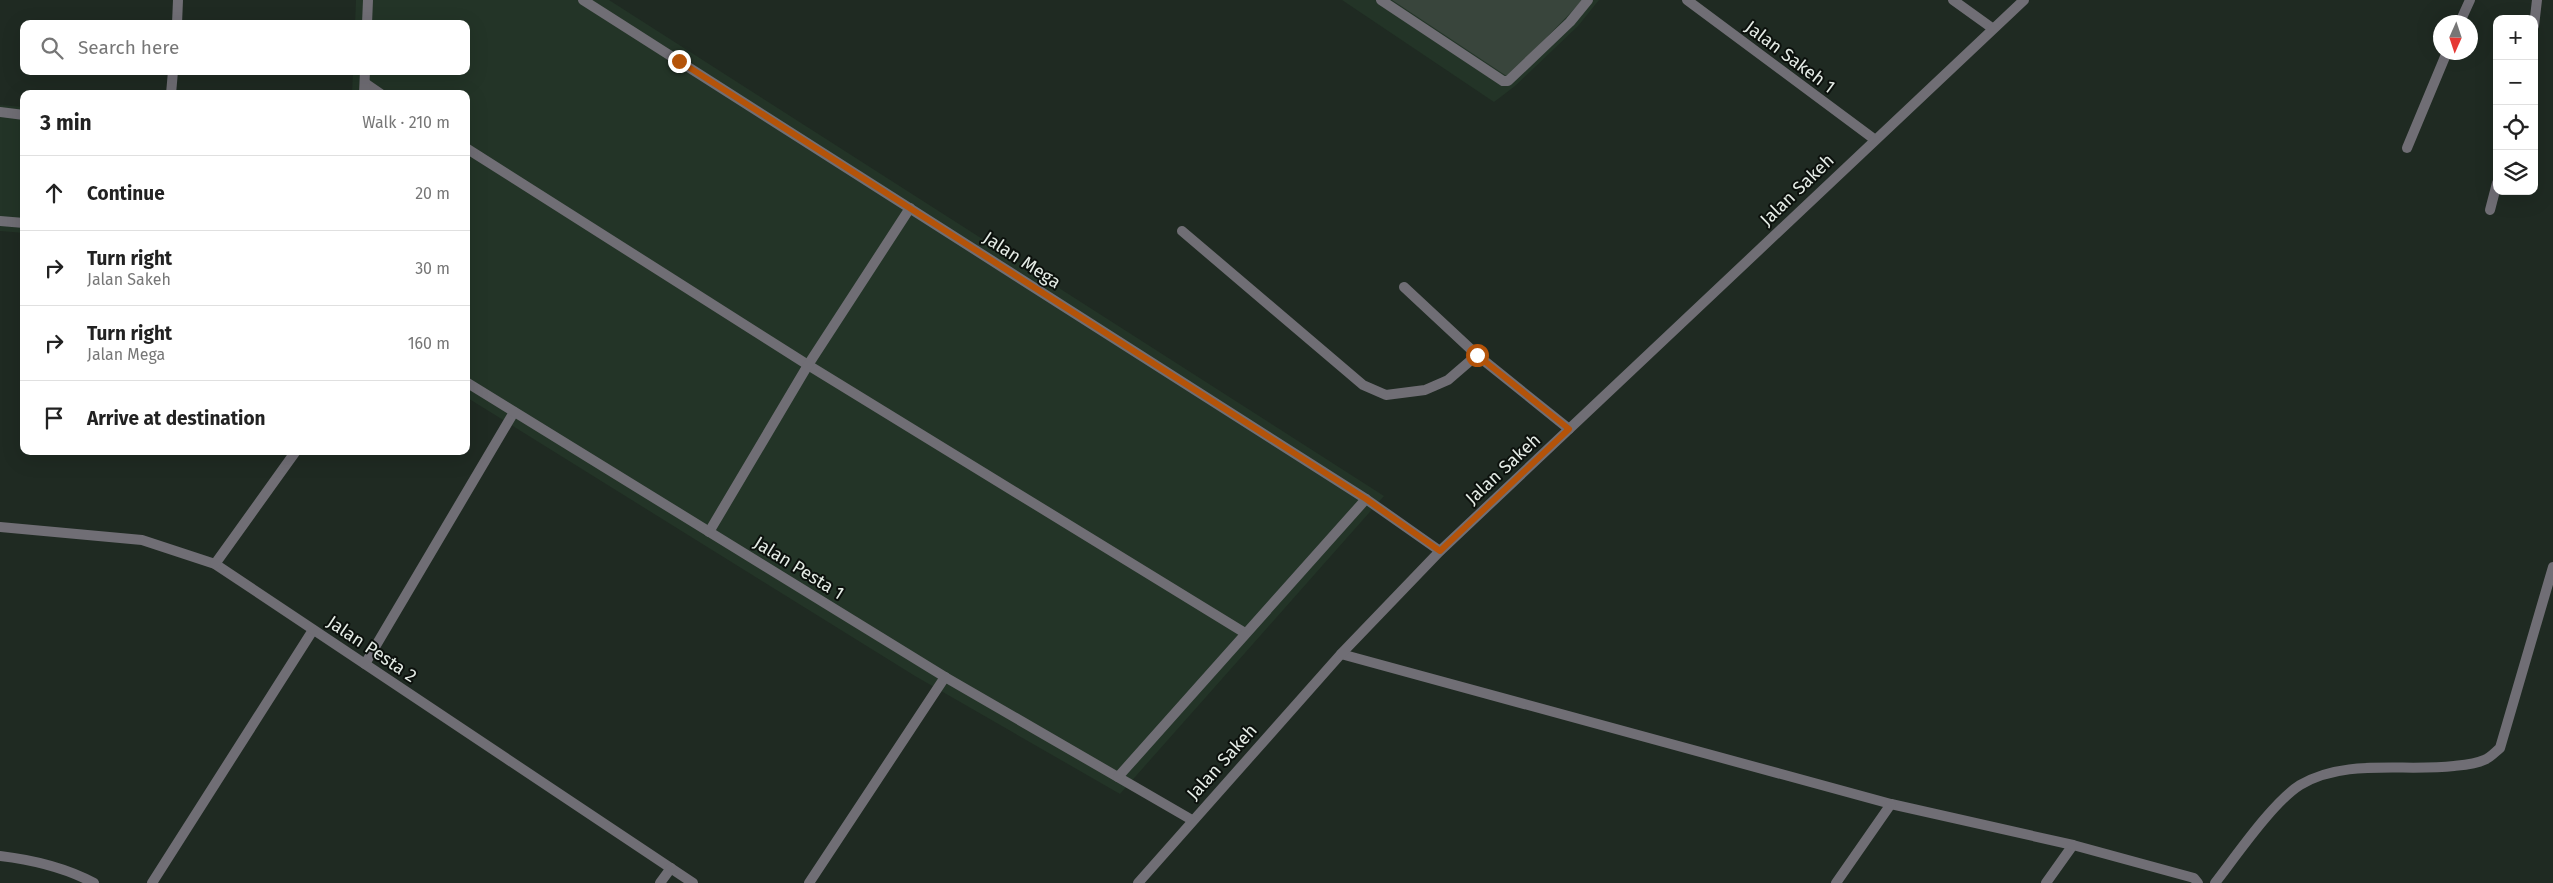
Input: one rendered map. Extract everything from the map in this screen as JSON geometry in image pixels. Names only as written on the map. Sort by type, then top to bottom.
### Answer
[{"type":"street","points":[[176,20],[178,0]]},
{"type":"street","points":[[367,20],[368,0]]},
{"type":"street","name":"Jalan Mega","points":[[584,0],[1366,499],[1440,551]]},
{"type":"street","points":[[1381,0],[1503,82],[1508,80],[1570,22],[1588,0]]},
{"type":"street","name":"Jalan Sakeh 1","points":[[1687,0],[1874,139]]},
{"type":"street","points":[[1953,0],[1992,28]]},
{"type":"street","name":"Jalan Sakeh","points":[[1138,883],[1341,654],[1440,551],[1874,139],[2024,0]]},
{"type":"street","points":[[2463,15],[2470,0]]},
{"type":"street","points":[[2535,15],[2537,0]]},
{"type":"street","points":[[2407,148],[2444,60]]},
{"type":"street","points":[[171,90],[173,75]]},
{"type":"street","points":[[364,89],[365,75]]},
{"type":"street","points":[[0,112],[20,114]]},
{"type":"street","points":[[470,151],[808,365],[1245,633]]},
{"type":"street","points":[[2490,210],[2494,195]]},
{"type":"street","points":[[709,532],[808,365],[910,208]]},
{"type":"street","points":[[0,221],[20,223]]},
{"type":"street","points":[[1182,231],[1363,385],[1386,395],[1424,390],[1448,380],[1477,355]]},
{"type":"street","points":[[1404,287],[1477,355],[1569,429]]},
{"type":"street","name":"Jalan Pesta 1","points":[[470,384],[945,677],[1192,820]]},
{"type":"street","points":[[365,664],[514,412]]},
{"type":"street","points":[[215,564],[293,455]]},
{"type":"street","points":[[1118,777],[1366,499]]},
{"type":"street","name":"Jalan Pesta 2","points":[[0,527],[142,540],[215,564],[693,883]]},
{"type":"street","points":[[2215,883],[2277,805],[2299,786],[2314,778],[2349,769],[2443,767],[2467,764],[2484,760],[2500,748],[2553,567]]},
{"type":"street","points":[[152,883],[313,630]]},
{"type":"street","points":[[1341,654],[1890,804],[2073,845],[2194,878],[2198,883]]},
{"type":"street","points":[[809,883],[945,677]]},
{"type":"street","points":[[1836,883],[1890,804]]},
{"type":"street","points":[[2046,883],[2073,845]]},
{"type":"street","points":[[0,856],[33,860],[73,872],[94,883]]},
{"type":"street","points":[[660,883],[670,868]]},
{"type":"shaded area","points":[[356,0],[609,0],[1384,496],[1120,794],[915,676],[470,399],[470,90],[352,90],[353,75],[470,75],[470,20],[355,20]]},
{"type":"shaded area","points":[[1342,0],[1599,0],[1578,26],[1515,86],[1494,102]]},
{"type":"shaded area","points":[[0,105],[20,107],[20,233],[0,231]]},
{"type":"building","points":[[1392,0],[1583,0],[1508,77]]},
{"type":"route","points":[[679,61],[1366,499],[1440,551],[1569,429],[1477,355]]}]
